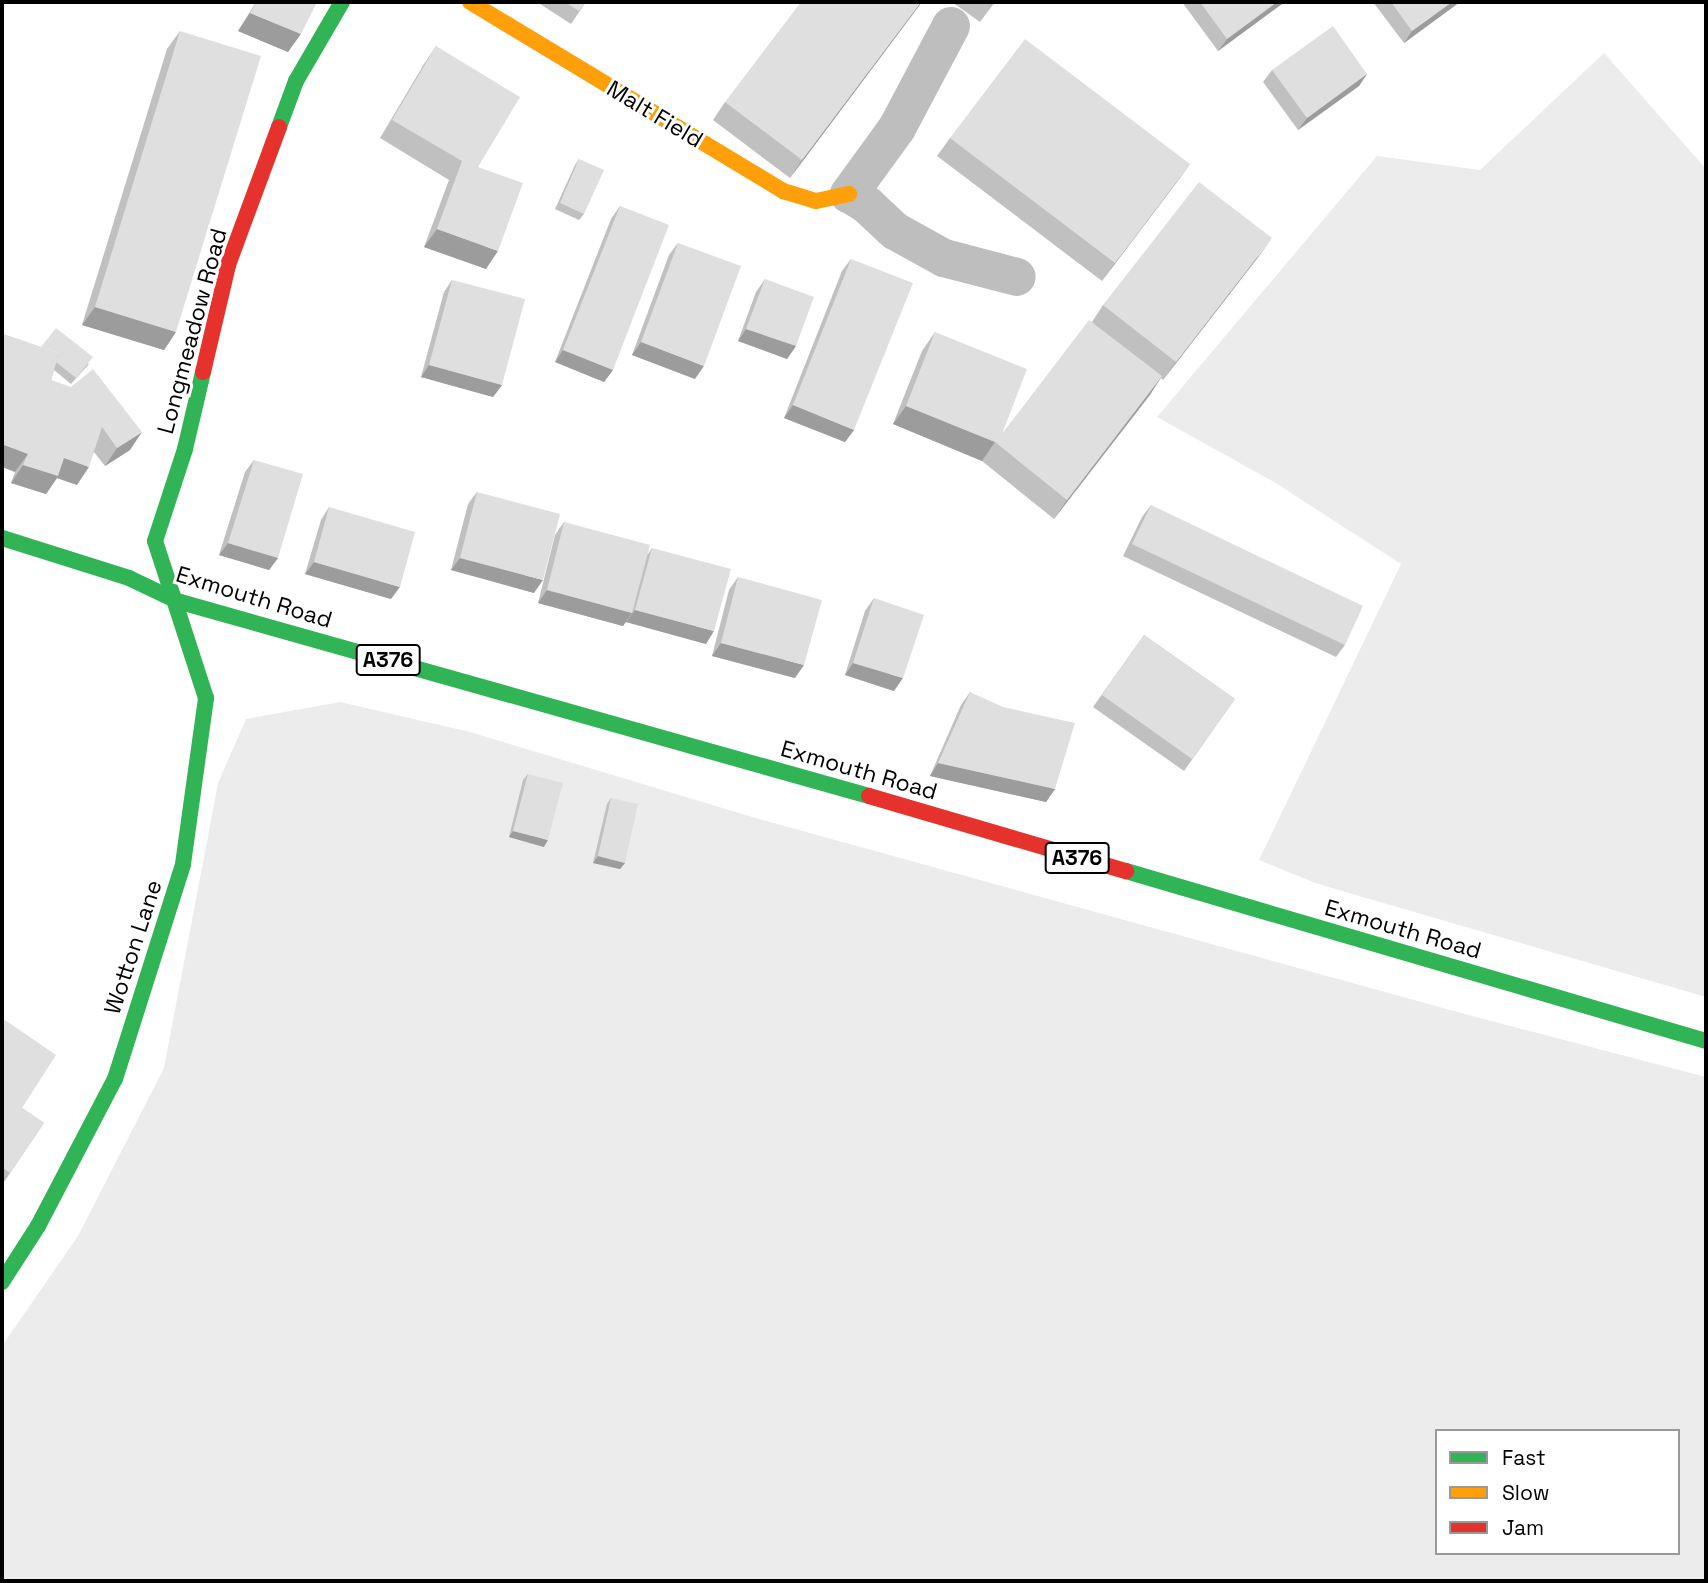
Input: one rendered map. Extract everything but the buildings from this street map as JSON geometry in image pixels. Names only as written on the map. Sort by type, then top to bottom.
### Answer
[{"type":"main road","name":"Longmeadow Road","points":[[177,601],[155,541],[185,449],[228,265],[296,81],[342,2]]},
{"type":"main road","name":"Malt Field","points":[[470,2],[783,191],[816,201],[849,194]]},
{"type":"main road","name":"Exmouth Road","points":[[2,538],[129,578],[177,601],[718,752],[1706,1041]]},
{"type":"main road","name":"Wotton Lane","points":[[2,1282],[38,1226],[115,1079],[183,864],[206,698],[177,601]]},
{"type":"street","points":[[951,26],[897,128],[849,194],[867,205],[895,231],[944,258],[1017,277]]},
{"type":"shaded area","points":[[1604,53],[1706,169],[1706,997],[1318,884],[1259,860],[1401,564],[1274,482],[1157,417],[1377,156],[1480,170]]},
{"type":"shaded area","points":[[340,702],[470,732],[759,819],[1472,1016],[1706,1077],[1706,1581],[2,1581],[2,1346],[78,1236],[164,1068],[218,783],[246,719]]},
{"type":"traffic: fast","points":[[279,127],[296,81],[342,2]]},
{"type":"traffic: fast","points":[[2,1282],[38,1226],[115,1079],[183,864],[206,698],[155,541],[185,449],[203,372]]},
{"type":"traffic: fast","points":[[2,538],[129,578],[177,601],[869,796]]},
{"type":"traffic: fast","points":[[1126,871],[1706,1041]]},
{"type":"traffic: slow","points":[[470,2],[783,191],[816,201],[849,194]]},
{"type":"traffic: jam","points":[[203,372],[228,265],[279,127]]},
{"type":"traffic: jam","points":[[869,796],[1126,871]]}]
